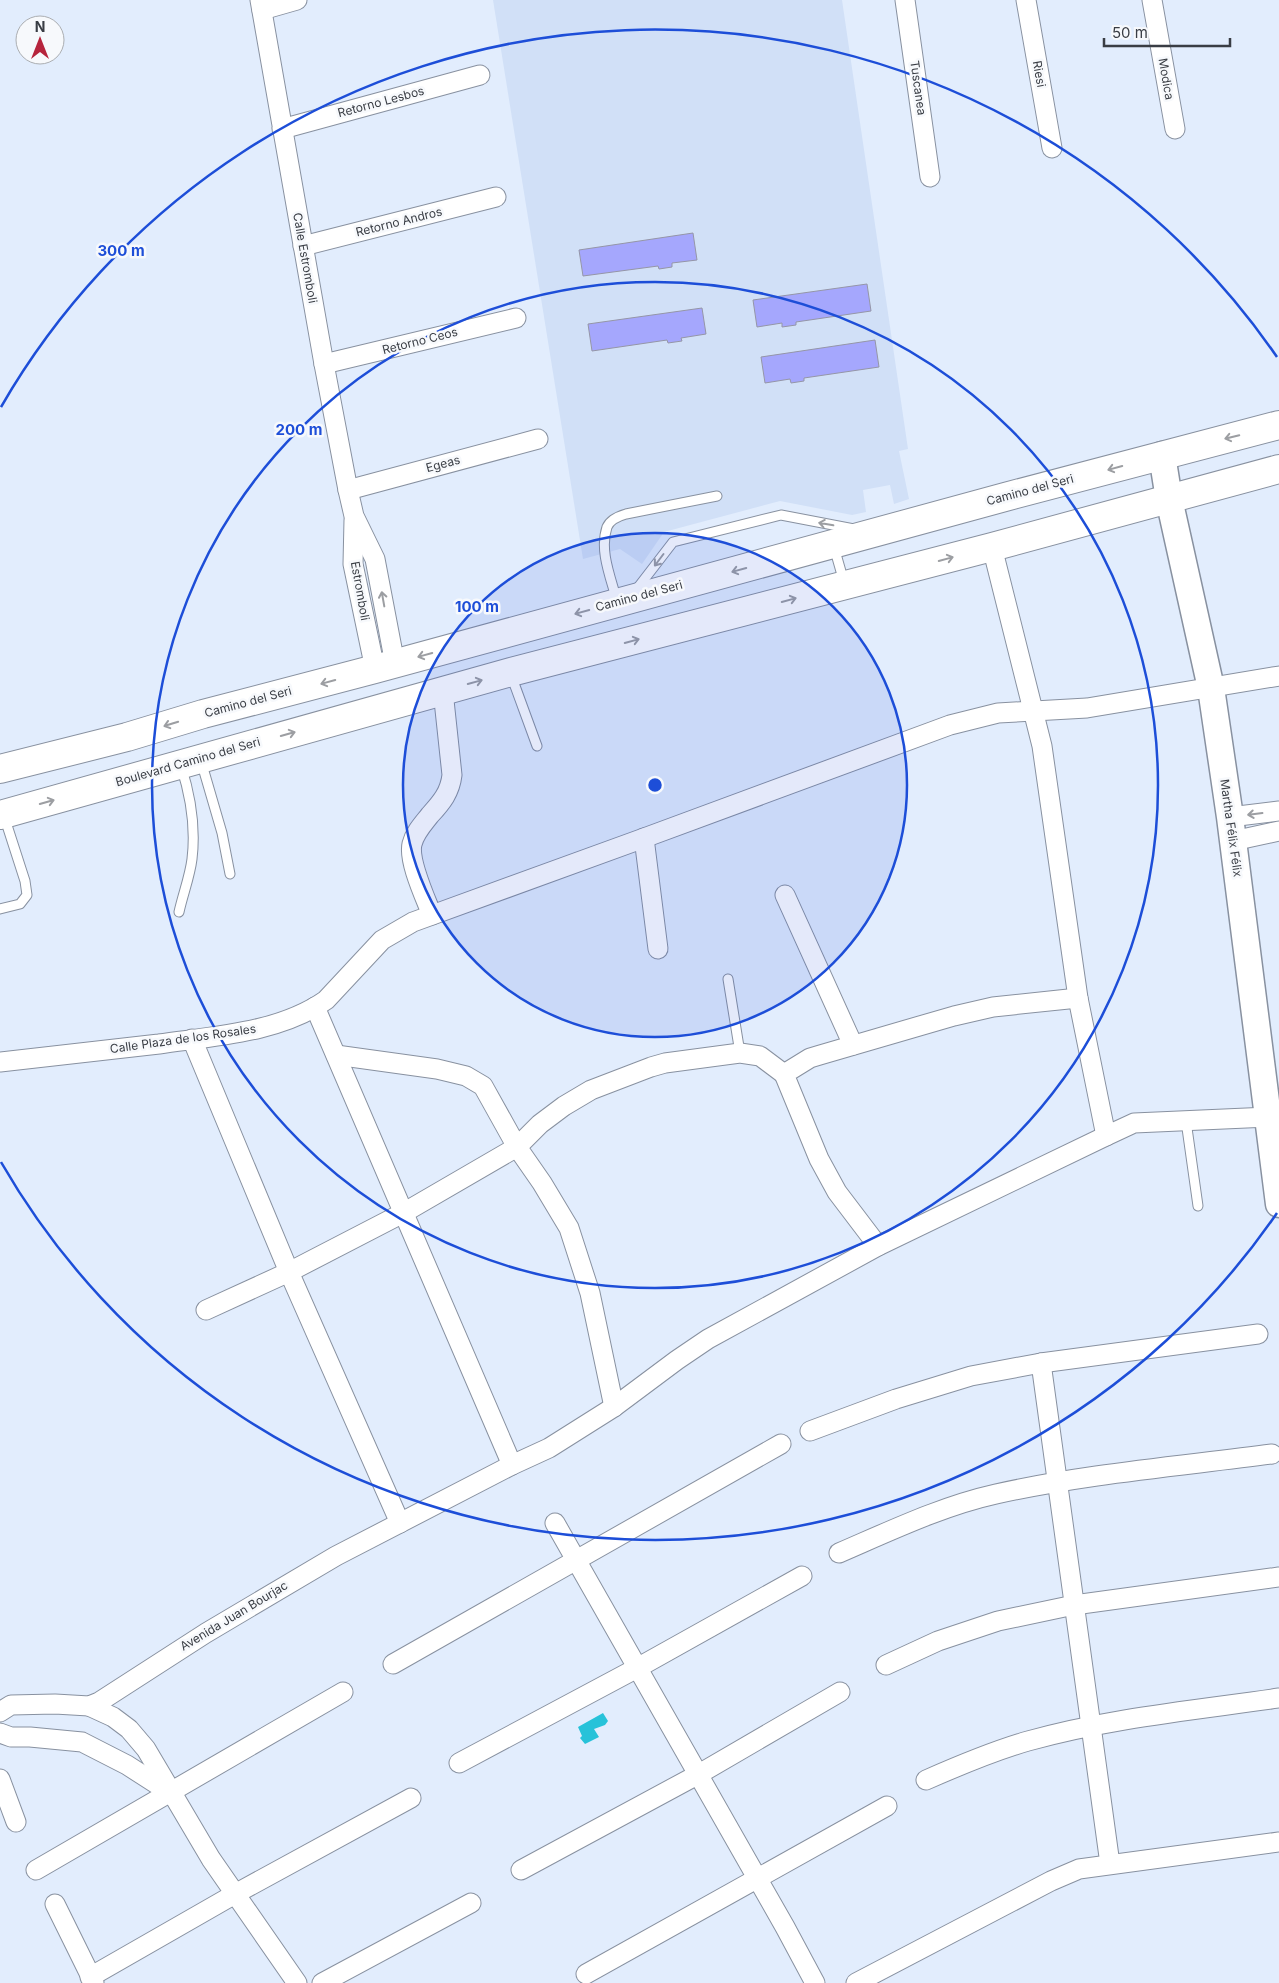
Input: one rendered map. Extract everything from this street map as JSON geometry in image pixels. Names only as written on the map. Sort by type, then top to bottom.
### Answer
[{"type":"main road","name":"Camino del Seri","points":[[0,769],[127,737],[203,714],[1279,425]]},
{"type":"main road","points":[[443,691],[1279,469]]},
{"type":"main road","name":"Boulevard Camino del Seri","points":[[2,815],[443,691]]},
{"type":"main road","points":[[0,780],[84,759],[127,737]]},
{"type":"street","points":[[261,5],[297,0]]},
{"type":"street","name":"Tuscanea","points":[[905,0],[930,176]]},
{"type":"street","name":"Riesi","points":[[1026,0],[1052,148]]},
{"type":"street","name":"Modica","points":[[1152,0],[1175,129]]},
{"type":"street","name":"Calle Estromboli","points":[[261,5],[324,364],[354,516]]},
{"type":"street","name":"Retorno Lesbos","points":[[282,128],[480,75]]},
{"type":"street","name":"Retorno Andros","points":[[303,246],[496,197]]},
{"type":"street","name":"Retorno Ceos","points":[[324,364],[516,318]]},
{"type":"street","name":"Egeas","points":[[348,490],[538,439]]},
{"type":"street","name":"Martha Félix Félix","points":[[1162,455],[1169,499],[1211,688],[1232,829],[1279,1198]]},
{"type":"street","name":"Estromboli","points":[[354,516],[376,559],[385,666]]},
{"type":"street","name":"Estromboli","points":[[354,516],[353,564],[385,666]]},
{"type":"street","points":[[992,546],[1048,777],[1078,998],[1106,1136]]},
{"type":"street","points":[[353,564],[376,559]]},
{"type":"street","name":"Calle Plaza de los Rosales","points":[[0,1062],[192,1039],[253,1030],[281,1021],[315,1008],[336,991],[382,940],[396,930],[432,914],[644,838],[950,724],[998,713],[1087,708],[1279,676]]},
{"type":"street","points":[[432,914],[414,865],[412,846],[419,828],[445,798],[450,788],[452,775],[443,691]]},
{"type":"street","points":[[1232,829],[1279,811]]},
{"type":"street","points":[[1232,829],[1279,831]]},
{"type":"street","points":[[644,838],[658,949]]},
{"type":"street","points":[[785,895],[853,1045]]},
{"type":"street","points":[[784,1074],[810,1058],[954,1016],[993,1008],[1078,998]]},
{"type":"street","points":[[315,1008],[405,1212],[512,1465]]},
{"type":"street","points":[[192,1039],[289,1272],[400,1522]]},
{"type":"street","points":[[206,1310],[289,1272],[405,1212],[517,1147],[564,1106],[592,1090],[640,1070],[665,1063],[740,1053],[760,1056],[784,1074],[824,1167],[837,1192],[878,1246]]},
{"type":"street","points":[[336,1055],[437,1069],[466,1076],[483,1086],[517,1147],[542,1183],[569,1228],[590,1294],[614,1407]]},
{"type":"street","name":"Avenida Juan Bourjac","points":[[89,1706],[99,1702],[133,1678],[206,1633],[336,1556],[512,1465],[549,1448],[614,1407],[676,1360],[708,1340],[878,1246],[1134,1123],[1269,1117]]},
{"type":"street","points":[[810,1431],[896,1399],[971,1376],[1041,1364],[1258,1334]]},
{"type":"street","points":[[1041,1364],[1110,1864]]},
{"type":"street","points":[[393,1664],[782,1444]]},
{"type":"street","points":[[839,1553],[925,1516],[995,1494],[1057,1482],[1272,1454]]},
{"type":"street","points":[[555,1523],[699,1774],[815,1983]]},
{"type":"street","points":[[459,1763],[802,1576]]},
{"type":"street","points":[[886,1665],[938,1641],[998,1621],[1074,1605],[1279,1577]]},
{"type":"street","points":[[36,1870],[343,1692]]},
{"type":"street","points":[[521,1870],[699,1774],[840,1692]]},
{"type":"street","points":[[926,1780],[977,1757],[1028,1741],[1091,1726],[1279,1698]]},
{"type":"street","points":[[0,1712],[11,1705],[55,1704],[89,1706],[113,1717],[129,1729],[146,1749],[170,1793],[211,1859],[297,1983]]},
{"type":"street","points":[[0,1733],[11,1737],[30,1736],[82,1742],[127,1765],[170,1793]]},
{"type":"street","points":[[0,1779],[16,1822]]},
{"type":"street","points":[[55,1904],[92,1980],[235,1894],[410,1798]]},
{"type":"street","points":[[586,1974],[887,1806]]},
{"type":"street","points":[[856,1983],[1051,1881],[1079,1869],[1279,1842]]},
{"type":"street","points":[[322,1983],[471,1903]]},
{"type":"lane","points":[[717,496],[626,514],[616,518],[607,526],[604,553],[624,600],[673,542],[781,515],[874,533]]},
{"type":"lane","points":[[834,544],[845,585]]},
{"type":"lane","points":[[510,672],[536,746]]},
{"type":"lane","points":[[190,761],[222,833],[230,874]]},
{"type":"lane","points":[[179,912],[192,860],[194,826],[190,794],[190,761]]},
{"type":"lane","points":[[0,909],[20,904],[27,895],[25,881],[2,815]]},
{"type":"lane","points":[[728,979],[740,1053]]},
{"type":"lane","points":[[1186,1121],[1198,1206]]},
{"type":"shaded area","points":[[493,0],[842,0],[908,449],[899,451],[909,499],[894,504],[890,485],[863,490],[866,512],[852,515],[780,501],[664,532],[642,564],[620,549],[583,559]]},
{"type":"water","points":[[603,1713],[608,1721],[605,1725],[594,1729],[599,1737],[585,1744],[580,1738],[582,1736],[578,1727]]},
{"type":"building","points":[[693,233],[697,260],[672,263],[672,267],[659,269],[658,266],[583,276],[579,250]]},
{"type":"building","points":[[867,284],[871,311],[796,322],[796,325],[782,327],[782,323],[757,327],[753,300]]},
{"type":"building","points":[[702,308],[706,334],[681,338],[682,341],[668,343],[667,340],[592,351],[588,324]]},
{"type":"building","points":[[875,340],[879,367],[804,378],[804,381],[791,383],[790,379],[765,383],[761,357]]}]
